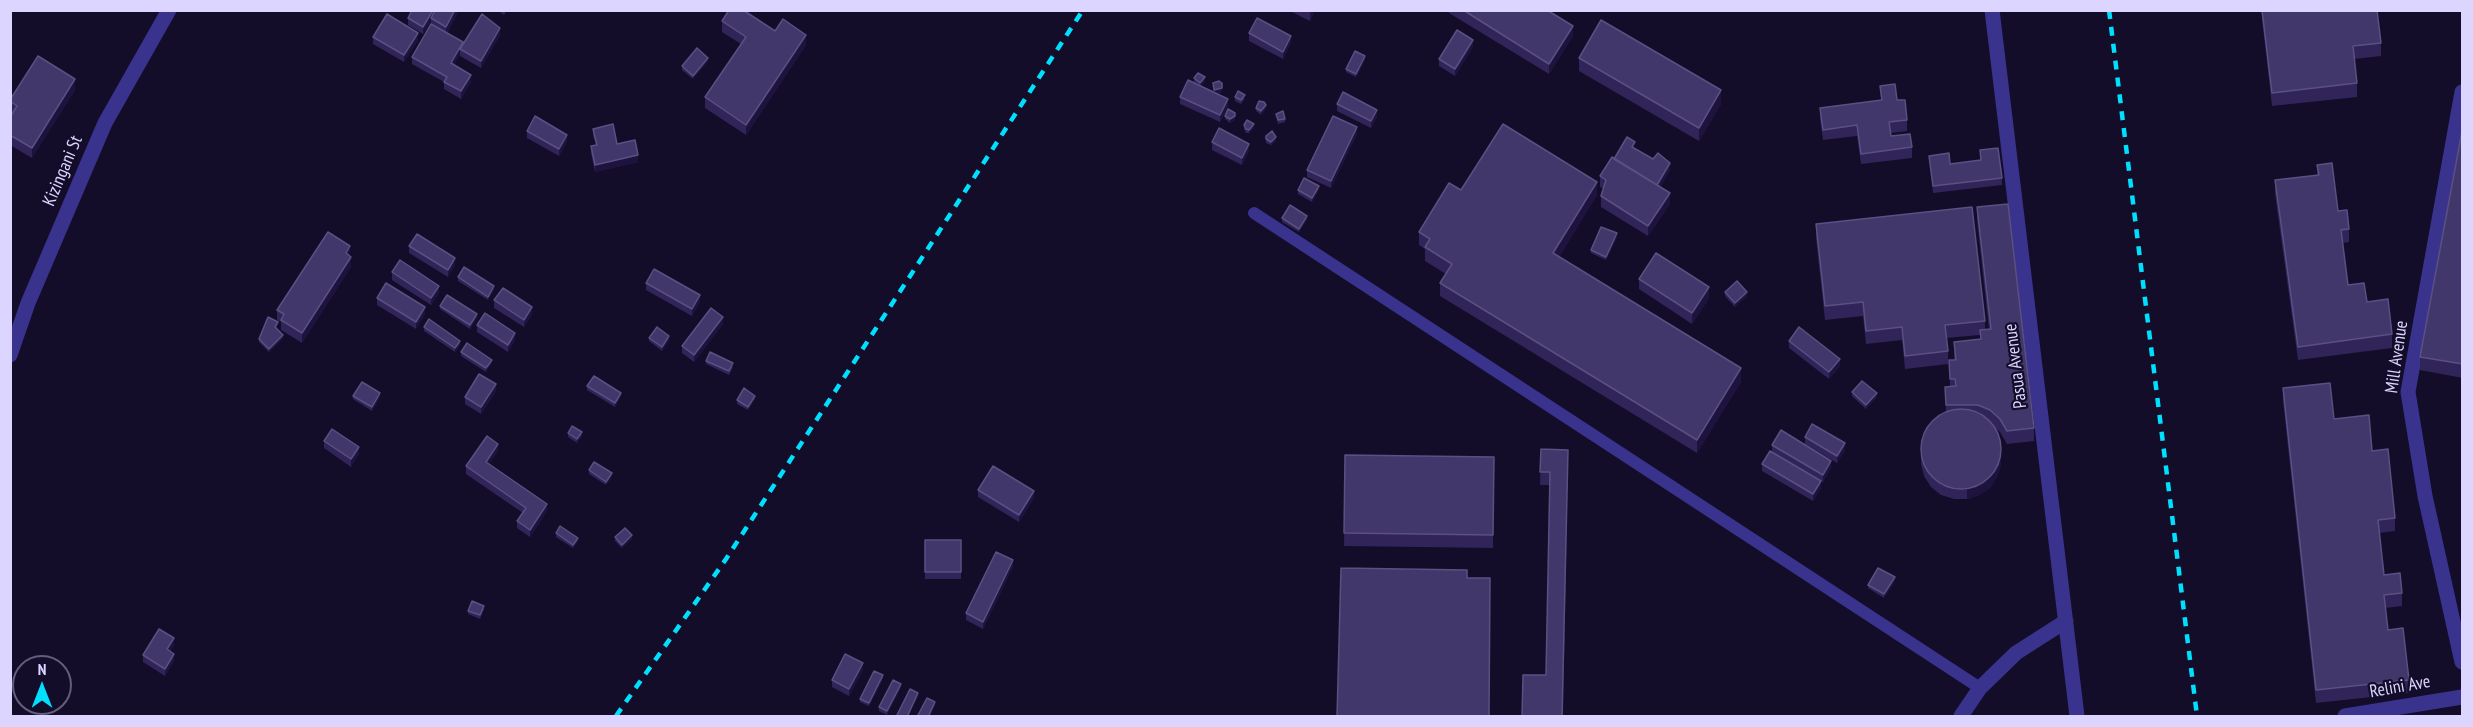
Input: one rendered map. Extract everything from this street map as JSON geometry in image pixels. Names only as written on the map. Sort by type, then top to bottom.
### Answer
[{"type":"street","name":"Kizingani St","points":[[10,355],[28,303],[105,123],[169,10]]},
{"type":"street","name":"Pasua Avenue","points":[[1992,10],[2077,717]]},
{"type":"street","name":"Mill Avenue","points":[[2463,92],[2408,392],[2425,496],[2463,662]]},
{"type":"street","points":[[1961,717],[1980,688],[2016,653],[2066,621]]},
{"type":"street","name":"Relini Ave","points":[[2345,717],[2463,697]]},
{"type":"lane","points":[[1254,213],[1980,688]]},
{"type":"building","points":[[412,10],[433,10],[423,27],[408,18]]},
{"type":"building","points":[[435,10],[455,10],[446,27],[431,18]]},
{"type":"building","points":[[729,10],[743,10],[775,31],[783,19],[806,35],[746,125],[705,97],[746,37],[722,21]]},
{"type":"building","points":[[1463,10],[1547,10],[1573,26],[1549,64]]},
{"type":"building","points":[[2262,10],[2377,10],[2381,43],[2353,46],[2357,83],[2272,93]]},
{"type":"building","points":[[387,14],[418,33],[404,55],[373,37]]},
{"type":"building","points":[[482,14],[500,28],[481,61],[460,49]]},
{"type":"building","points":[[1257,18],[1291,36],[1283,52],[1249,33]]},
{"type":"building","points":[[1601,20],[1721,90],[1699,128],[1579,58]]},
{"type":"building","points":[[431,24],[463,42],[451,63],[471,75],[461,91],[444,82],[447,77],[412,57]]},
{"type":"building","points":[[1457,30],[1473,40],[1455,69],[1439,59]]},
{"type":"building","points":[[697,48],[708,58],[693,76],[682,66]]},
{"type":"building","points":[[1355,51],[1365,56],[1356,74],[1346,69]]},
{"type":"building","points":[[38,56],[75,79],[32,148],[10,135],[10,117],[17,106],[10,100]]},
{"type":"building","points":[[1198,73],[1205,77],[1200,83],[1194,78]]},
{"type":"building","points":[[1188,80],[1228,99],[1220,115],[1180,97]]},
{"type":"building","points":[[1219,81],[1222,83],[1222,88],[1214,90],[1213,83]]},
{"type":"building","points":[[1895,84],[1897,100],[1905,100],[1907,120],[1889,122],[1891,136],[1910,134],[1912,147],[1861,154],[1857,125],[1823,130],[1820,108],[1882,100],[1880,86]]},
{"type":"building","points":[[1238,91],[1245,95],[1241,100],[1235,97]]},
{"type":"building","points":[[1343,92],[1377,110],[1371,121],[1337,104]]},
{"type":"building","points":[[1259,101],[1266,105],[1261,111],[1256,108]]},
{"type":"building","points":[[1228,109],[1235,113],[1235,116],[1230,119],[1225,116]]},
{"type":"building","points":[[1283,111],[1285,119],[1278,120],[1276,114]]},
{"type":"building","points":[[535,116],[567,135],[559,149],[527,131]]},
{"type":"building","points":[[1333,116],[1357,127],[1331,181],[1307,170]]},
{"type":"building","points":[[1247,120],[1254,124],[1249,130],[1244,125]]},
{"type":"building","points":[[613,124],[617,144],[635,140],[638,155],[595,165],[591,146],[597,145],[593,129]]},
{"type":"building","points":[[1503,124],[1597,182],[1553,253],[1741,368],[1697,440],[1440,283],[1452,264],[1425,247],[1430,239],[1419,232],[1449,183],[1461,190]]},
{"type":"building","points":[[2463,126],[2463,364],[2420,357]]},
{"type":"building","points":[[1219,128],[1249,144],[1242,158],[1212,142]]},
{"type":"building","points":[[1272,131],[1276,137],[1271,142],[1266,139],[1266,136]]},
{"type":"building","points":[[1627,137],[1635,142],[1632,147],[1653,159],[1658,153],[1670,163],[1657,185],[1614,159]]},
{"type":"building","points":[[1998,148],[2002,178],[1933,186],[1929,156],[1949,153],[1950,164],[1981,160],[1980,150]]},
{"type":"building","points":[[1612,157],[1670,193],[1648,226],[1601,196],[1606,180],[1600,176]]},
{"type":"building","points":[[2332,163],[2338,211],[2347,210],[2349,229],[2341,230],[2348,285],[2364,283],[2367,302],[2388,299],[2392,334],[2298,347],[2275,180],[2319,175],[2317,165]]},
{"type":"building","points":[[1304,178],[1319,186],[1312,198],[1298,190]]},
{"type":"building","points":[[2008,204],[2034,428],[2007,431],[2000,419],[1990,410],[1978,405],[1946,405],[1945,387],[1956,386],[1955,379],[1950,379],[1949,360],[1956,360],[1954,342],[1981,339],[1980,330],[1991,329],[1977,207]]},
{"type":"building","points":[[1290,205],[1307,216],[1299,229],[1282,218]]},
{"type":"building","points":[[1972,207],[1985,321],[1945,325],[1948,351],[1905,356],[1902,327],[1866,331],[1863,302],[1825,306],[1816,224]]},
{"type":"building","points":[[1601,227],[1617,233],[1606,257],[1591,250]]},
{"type":"building","points":[[328,232],[350,246],[346,253],[351,257],[302,333],[281,320],[284,314],[277,310]]},
{"type":"building","points":[[417,234],[455,258],[448,270],[409,246]]},
{"type":"building","points":[[1656,253],[1709,287],[1692,313],[1639,279]]},
{"type":"building","points":[[400,260],[439,286],[431,298],[392,272]]},
{"type":"building","points":[[464,267],[494,286],[488,297],[458,277]]},
{"type":"building","points":[[654,269],[700,295],[692,309],[646,283]]},
{"type":"building","points":[[1737,281],[1747,292],[1735,303],[1725,292]]},
{"type":"building","points":[[386,283],[425,307],[416,322],[377,298]]},
{"type":"building","points":[[503,288],[532,307],[524,320],[494,300]]},
{"type":"building","points":[[447,295],[477,314],[470,325],[440,306]]},
{"type":"building","points":[[711,308],[723,317],[694,355],[682,346]]},
{"type":"building","points":[[485,313],[515,333],[508,345],[477,325]]},
{"type":"building","points":[[268,317],[278,322],[275,327],[283,335],[269,349],[259,339]]},
{"type":"building","points":[[429,319],[460,341],[455,348],[424,327]]},
{"type":"building","points":[[657,327],[669,336],[662,347],[649,338]]},
{"type":"building","points":[[1799,327],[1840,359],[1829,372],[1789,341]]},
{"type":"building","points":[[467,343],[492,360],[486,368],[461,352]]},
{"type":"building","points":[[710,352],[733,363],[729,371],[706,361]]},
{"type":"building","points":[[479,374],[496,384],[481,407],[465,397]]},
{"type":"building","points":[[594,376],[621,393],[615,403],[587,386]]},
{"type":"building","points":[[1862,381],[1877,393],[1866,405],[1852,392]]},
{"type":"building","points":[[362,382],[380,393],[372,407],[353,396]]},
{"type":"building","points":[[2330,383],[2334,419],[2369,415],[2372,451],[2388,449],[2395,518],[2378,520],[2384,575],[2400,573],[2402,593],[2384,595],[2388,630],[2403,628],[2409,680],[2316,690],[2283,388]]},
{"type":"building","points":[[744,388],[755,396],[748,407],[737,400]]},
{"type":"building","points":[[1961,409],[1976,412],[1989,421],[1998,434],[2001,449],[1998,464],[1989,477],[1976,486],[1961,489],[1946,486],[1933,477],[1924,464],[1921,449],[1924,434],[1933,421],[1946,412]]},
{"type":"building","points":[[1812,424],[1845,443],[1837,456],[1805,437]]},
{"type":"building","points":[[572,426],[582,432],[577,439],[568,433]]},
{"type":"building","points":[[332,429],[359,447],[351,459],[324,441]]},
{"type":"building","points":[[1781,430],[1831,461],[1823,475],[1772,445]]},
{"type":"building","points":[[487,436],[498,444],[486,462],[547,504],[530,530],[517,521],[526,508],[466,466]]},
{"type":"building","points":[[1541,449],[1568,450],[1562,717],[1522,717],[1523,675],[1546,675],[1550,472],[1540,472]]},
{"type":"building","points":[[1770,451],[1821,481],[1813,494],[1762,464]]},
{"type":"building","points":[[1345,455],[1494,457],[1493,535],[1344,533]]},
{"type":"building","points":[[594,462],[612,473],[606,482],[589,470]]},
{"type":"building","points":[[993,466],[1034,491],[1019,515],[978,490]]},
{"type":"building","points":[[560,526],[578,538],[573,545],[556,533]]},
{"type":"building","points":[[625,528],[632,535],[622,545],[615,537]]},
{"type":"building","points":[[925,540],[961,540],[961,572],[925,572]]},
{"type":"building","points":[[996,552],[1013,560],[983,622],[966,613]]},
{"type":"building","points":[[1341,568],[1467,570],[1467,578],[1490,578],[1489,717],[1337,717]]},
{"type":"building","points":[[1878,568],[1895,577],[1884,594],[1868,585]]},
{"type":"building","points":[[472,601],[484,606],[480,615],[468,611]]},
{"type":"building","points":[[159,629],[174,638],[167,649],[174,654],[165,669],[143,655]]},
{"type":"building","points":[[845,654],[863,663],[849,689],[832,680]]},
{"type":"building","points":[[874,671],[883,675],[869,703],[860,699]]},
{"type":"building","points":[[893,680],[901,684],[887,711],[879,707]]},
{"type":"building","points":[[910,689],[918,693],[907,717],[896,717]]},
{"type":"building","points":[[927,698],[935,702],[928,717],[917,717]]},
{"type":"railway","points":[[616,716],[726,559],[1083,10]]},
{"type":"railway","points":[[2109,10],[2197,716]]}]
